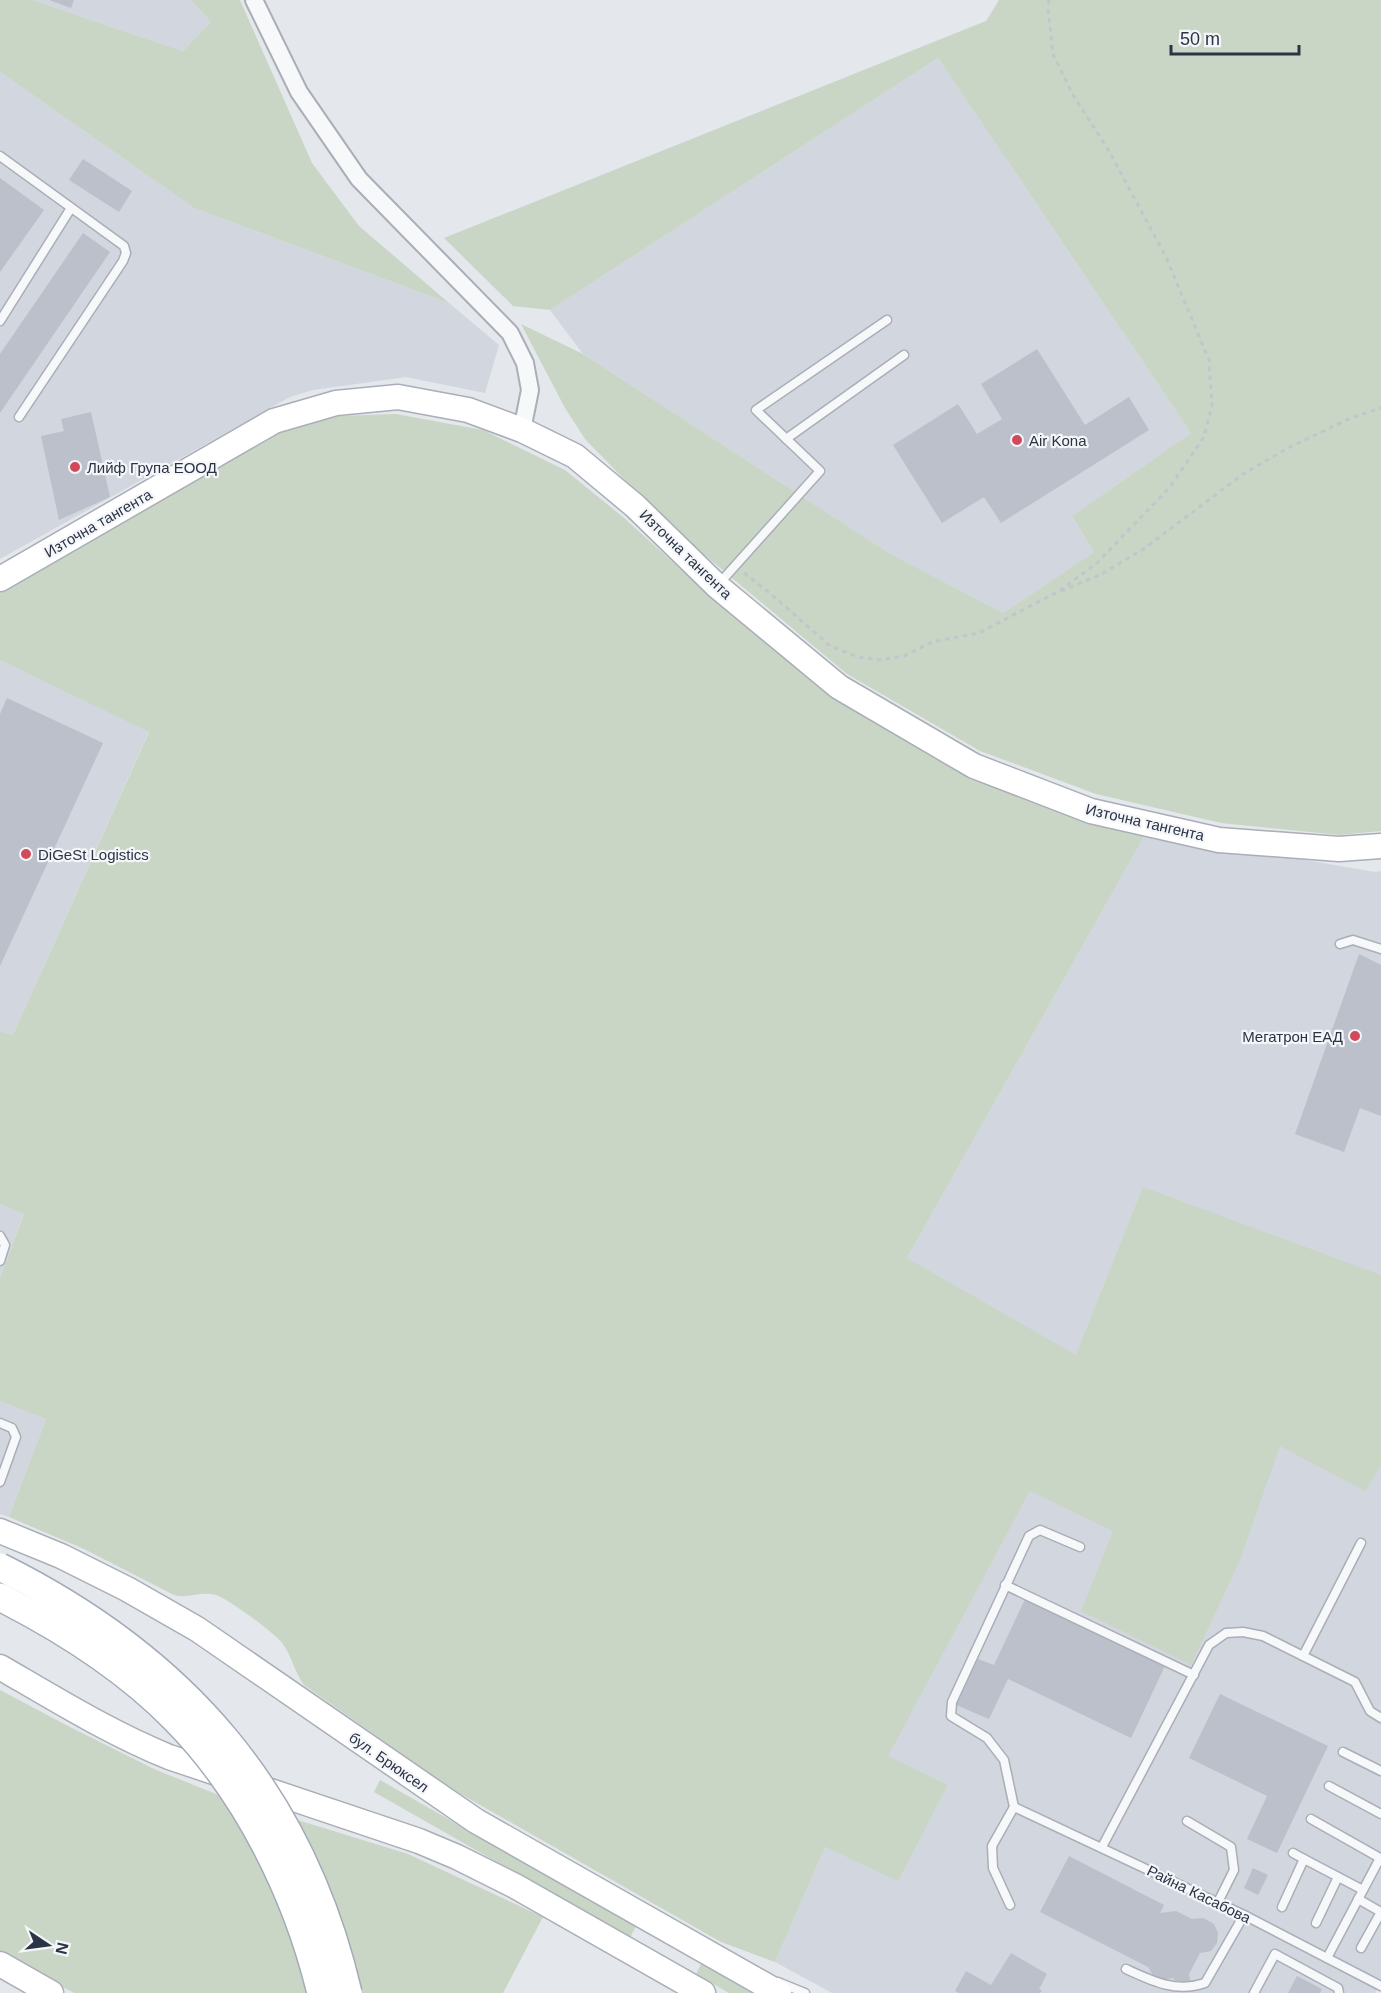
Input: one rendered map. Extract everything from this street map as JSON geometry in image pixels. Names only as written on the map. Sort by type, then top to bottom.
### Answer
[{"type":"main road","name":"Източна тангента","points":[[0,579],[274,421],[336,403],[398,398],[468,410],[522,430],[575,456],[635,506],[717,586],[839,687],[974,766],[1090,811],[1219,840],[1340,849],[1381,846]]},
{"type":"main road","name":"бул. Брюксел","points":[[0,1531],[61,1556],[127,1589],[196,1629],[476,1821],[779,1993]]},
{"type":"main road","points":[[0,1567],[36,1585],[93,1620],[136,1651],[196,1705],[244,1761],[283,1821],[306,1866],[324,1911],[348,1993]]},
{"type":"main road","points":[[0,1597],[80,1642],[157,1702],[194,1740],[224,1779],[281,1875],[300,1920],[321,1993]]},
{"type":"main road","points":[[0,1667],[142,1746],[419,1841],[488,1872],[703,1993]]},
{"type":"main road","points":[[0,1964],[51,1993]]},
{"type":"street","points":[[254,0],[299,92],[359,179],[510,333],[525,363],[530,390],[522,430]]},
{"type":"lane","points":[[0,156],[124,246],[126,253],[123,261],[18,417]]},
{"type":"lane","points":[[0,321],[71,208]]},
{"type":"lane","points":[[717,586],[820,471],[756,410],[887,320]]},
{"type":"lane","points":[[786,439],[904,355]]},
{"type":"lane","points":[[1340,944],[1353,940],[1381,949]]},
{"type":"lane","points":[[0,1236],[5,1245],[0,1262]]},
{"type":"lane","points":[[0,1423],[12,1428],[16,1437],[0,1482]]},
{"type":"lane","points":[[1010,1905],[993,1868],[992,1846],[1014,1807],[1004,1760],[987,1738],[951,1716],[952,1702],[1029,1536],[1040,1530],[1080,1547]]},
{"type":"lane","points":[[1303,1656],[1361,1543]]},
{"type":"lane","points":[[1005,1585],[1194,1675]]},
{"type":"lane","points":[[1102,1846],[1209,1645],[1226,1632],[1243,1632],[1263,1636],[1355,1682],[1370,1711],[1381,1718]]},
{"type":"lane","points":[[1344,1752],[1381,1771]]},
{"type":"lane","points":[[1329,1786],[1381,1814]]},
{"type":"lane","name":"Райна Касабова","points":[[1014,1807],[1218,1902],[1381,1986]]},
{"type":"lane","points":[[1311,1819],[1380,1858],[1327,1958]]},
{"type":"lane","points":[[1187,1821],[1231,1847],[1234,1870],[1218,1902]]},
{"type":"lane","points":[[1293,1853],[1363,1890]]},
{"type":"lane","points":[[1282,1907],[1304,1859]]},
{"type":"lane","points":[[1316,1923],[1338,1877]]},
{"type":"lane","points":[[1358,1899],[1381,1912],[1360,1948]]},
{"type":"lane","points":[[1126,1969],[1169,1989],[1182,1991],[1195,1989],[1205,1983],[1244,1915]]},
{"type":"lane","points":[[1254,1993],[1275,1954],[1338,1988],[1340,1993]]},
{"type":"lane","points":[[748,1976],[780,1982],[805,1993]]},
{"type":"path","points":[[1049,0],[1053,54],[1073,95],[1109,151],[1166,257],[1209,360],[1212,406],[1204,437],[1170,487],[1097,563],[1054,594]]},
{"type":"path","points":[[734,568],[771,594],[830,646],[858,657],[880,660],[904,656],[932,642],[978,633],[1054,594],[1100,575],[1145,548],[1243,474],[1288,448],[1351,418],[1381,408]]},
{"type":"shaded area","points":[[32,0],[191,0],[211,22],[183,51]]},
{"type":"shaded area","points":[[938,58],[1191,433],[1072,516],[1094,552],[1003,613],[889,553],[583,354],[550,310]]},
{"type":"shaded area","points":[[0,72],[194,208],[449,303],[499,345],[485,393],[406,377],[313,390],[290,397],[0,559]]},
{"type":"shaded area","points":[[0,660],[149,731],[13,1035],[0,1031]]},
{"type":"shaded area","points":[[1146,833],[1375,872],[1381,871],[1381,1983],[1375,1993],[832,1993],[775,1962],[825,1847],[898,1880],[948,1785],[887,1756],[1030,1491],[907,1258]]},
{"type":"shaded area","points":[[0,1204],[24,1213],[0,1278]]},
{"type":"shaded area","points":[[0,1401],[46,1419],[9,1517],[0,1514]]},
{"type":"green space","points":[[0,0],[32,0],[183,51],[211,22],[191,0],[240,0],[312,163],[359,226],[449,303],[194,208],[0,72]]},
{"type":"green space","points":[[999,0],[1381,0],[1381,831],[1340,835],[1221,823],[1096,794],[980,751],[847,674],[701,552],[651,507],[585,439],[565,408],[521,324],[583,354],[889,553],[1003,613],[1094,552],[1072,516],[1191,433],[938,58],[550,310],[513,306],[444,238],[986,21]]},
{"type":"green space","points":[[396,414],[483,430],[565,470],[623,517],[709,595],[833,696],[1146,833],[907,1258],[1076,1355],[1143,1187],[1381,1275],[1381,1465],[1365,1491],[1280,1446],[1240,1560],[1191,1665],[1081,1611],[1113,1531],[1030,1491],[888,1756],[948,1785],[898,1881],[825,1847],[775,1962],[721,1942],[452,1789],[304,1685],[279,1639],[222,1598],[210,1594],[174,1595],[84,1549],[9,1517],[46,1419],[0,1401],[0,1278],[24,1214],[0,1204],[0,1031],[13,1035],[149,732],[0,660],[0,589],[278,433],[337,416]]},
{"type":"green space","points":[[0,1690],[154,1769],[226,1798],[408,1854],[543,1917],[503,1993],[74,1993],[0,1952]]},
{"type":"green space","points":[[380,1780],[636,1926],[630,1938],[374,1792]]},
{"type":"green space","points":[[702,1962],[756,1993],[729,1993],[696,1974]]},
{"type":"building","points":[[49,0],[74,0],[71,8]]},
{"type":"building","points":[[83,159],[132,191],[119,212],[69,180]]},
{"type":"building","points":[[0,178],[44,210],[0,272]]},
{"type":"building","points":[[83,233],[110,252],[0,413],[0,354]]},
{"type":"building","name":"Air Kona","points":[[1037,349],[1085,425],[1129,397],[1149,430],[1001,523],[984,497],[942,523],[893,445],[958,404],[977,434],[1002,419],[981,384]]},
{"type":"building","name":"Лийф Група ЕООД","points":[[91,412],[110,497],[59,520],[41,436],[64,431],[61,419]]},
{"type":"building","name":"DiGeSt Logistics","points":[[7,698],[103,743],[0,966],[0,714]]},
{"type":"building","name":"Мегатрон ЕАД","points":[[1359,954],[1381,965],[1381,1116],[1360,1108],[1344,1152],[1295,1134]]},
{"type":"building","points":[[1025,1599],[1165,1666],[1131,1738],[1008,1679],[989,1719],[956,1705],[978,1659],[994,1665]]},
{"type":"building","points":[[1220,1694],[1328,1746],[1277,1853],[1247,1839],[1267,1796],[1189,1758]]},
{"type":"building","points":[[1069,1856],[1164,1905],[1160,1913],[1176,1911],[1192,1919],[1203,1918],[1214,1924],[1218,1933],[1217,1943],[1211,1951],[1200,1953],[1189,1974],[1190,1980],[1181,1987],[1173,1978],[1163,1980],[1154,1977],[1148,1967],[1040,1912]]},
{"type":"building","points":[[1253,1868],[1268,1875],[1258,1895],[1244,1888]]},
{"type":"building","points":[[1011,1953],[1047,1974],[1039,1989],[1042,1990],[1040,1993],[959,1993],[955,1991],[966,1971],[991,1985]]},
{"type":"building","points":[[1297,1976],[1322,1989],[1320,1993],[1288,1993]]},
{"type":"place","name":"Air Kona","points":[[1017,440]]},
{"type":"place","name":"Лийф Група ЕООД","points":[[75,467]]},
{"type":"place","name":"DiGeSt Logistics","points":[[26,854]]},
{"type":"place","name":"Мегатрон ЕАД","points":[[1355,1036]]}]
